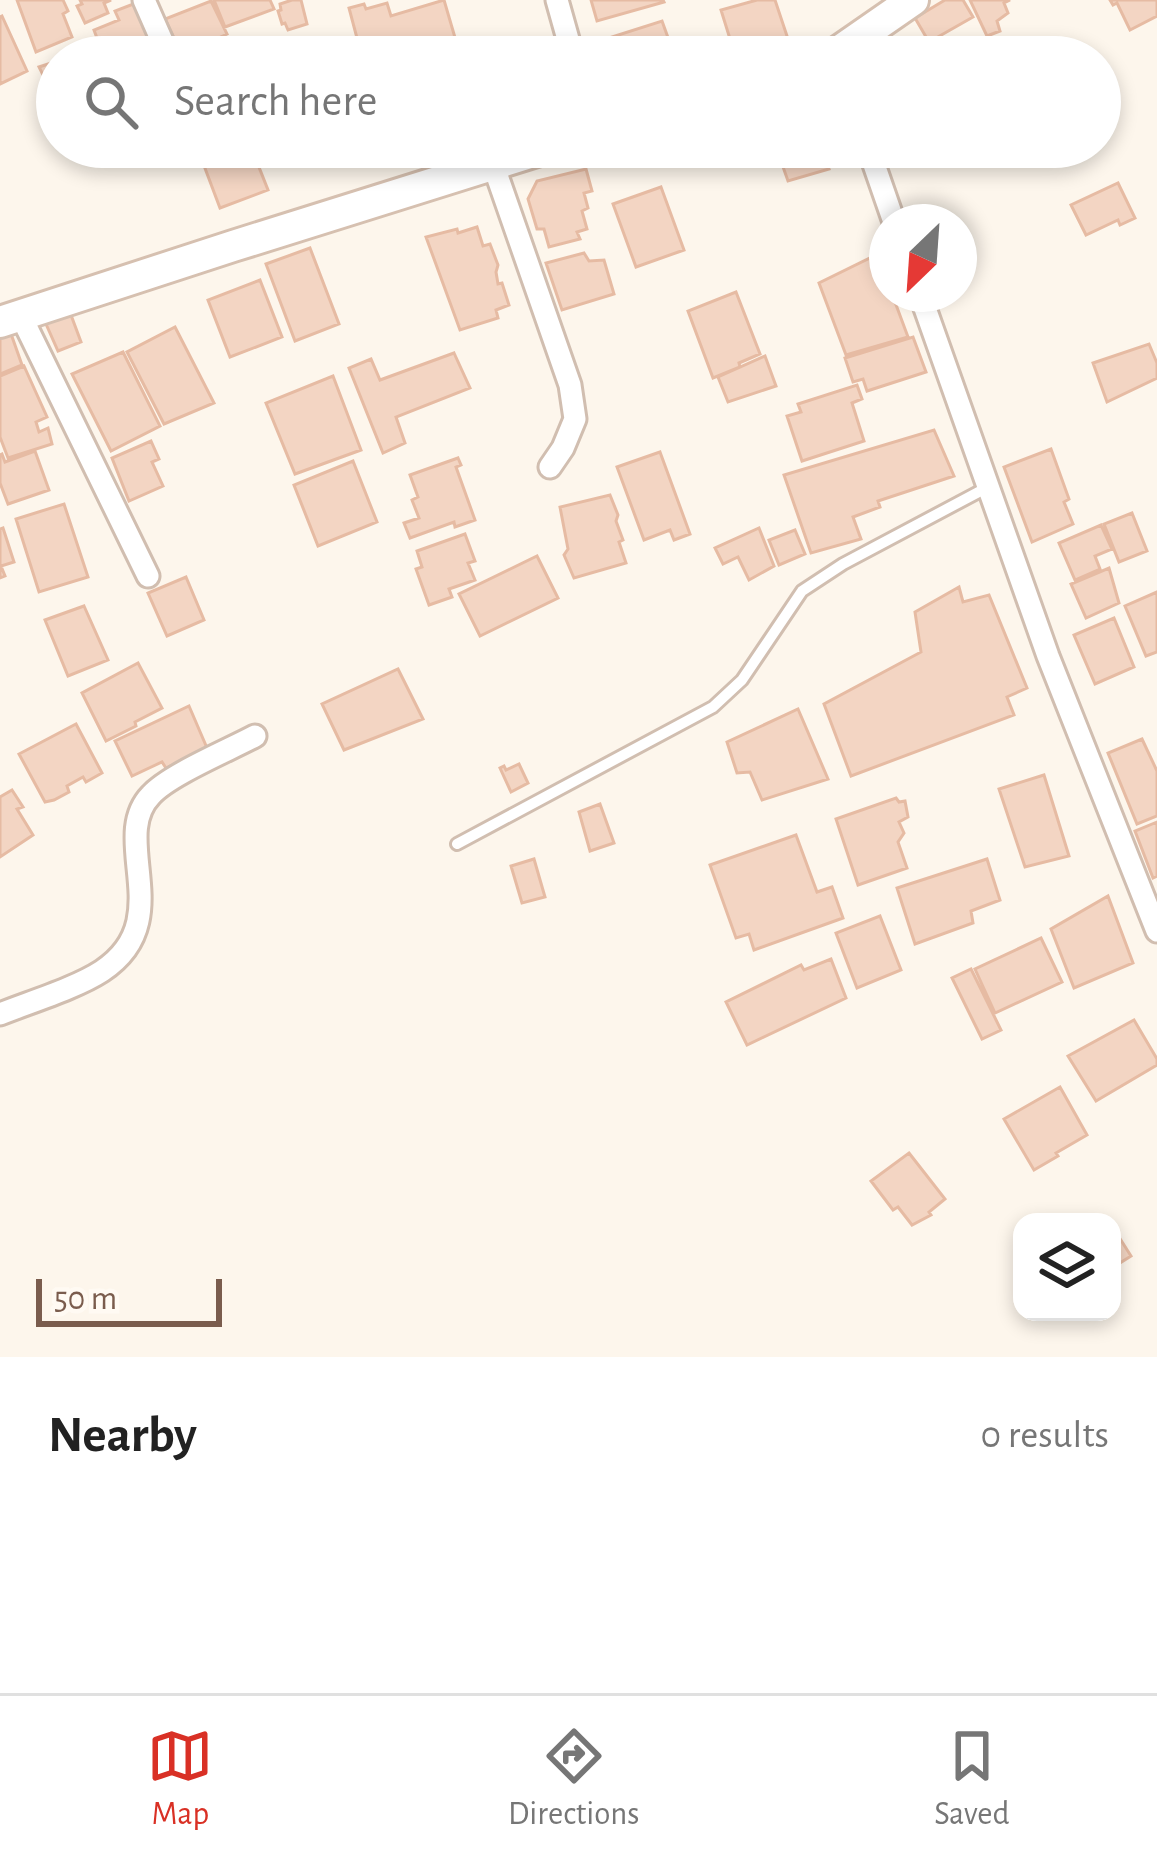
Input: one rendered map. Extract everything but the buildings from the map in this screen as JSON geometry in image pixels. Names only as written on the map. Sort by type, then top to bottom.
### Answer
[{"type":"street","points":[[144,0],[160,36]]},
{"type":"street","points":[[557,0],[567,36]]},
{"type":"street","points":[[861,36],[913,0]]},
{"type":"street","points":[[148,576],[10,319],[480,168]]},
{"type":"street","points":[[494,168],[570,385],[575,418],[550,467]]},
{"type":"street","points":[[875,168],[888,204]]},
{"type":"street","points":[[926,312],[1048,656],[1152,905],[1157,931]]},
{"type":"street","points":[[0,1014],[102,971],[123,952],[137,930],[141,901],[137,833],[149,796],[255,736]]},
{"type":"lane","points":[[457,844],[713,707],[742,680],[802,591],[843,564],[988,488]]}]
